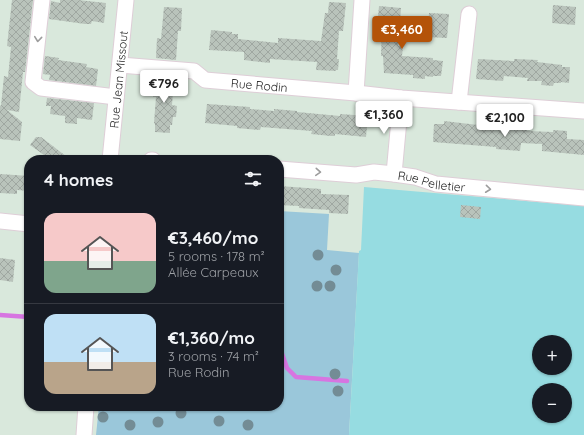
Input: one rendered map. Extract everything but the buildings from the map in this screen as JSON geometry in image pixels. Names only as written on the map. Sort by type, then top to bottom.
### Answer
[{"type":"street","points":[[42,0],[33,82],[41,88],[116,96]]},
{"type":"street","name":"Rue Jean Missout","points":[[112,155],[116,96],[126,0]]},
{"type":"street","points":[[356,93],[362,0]]},
{"type":"street","points":[[459,102],[469,14]]},
{"type":"street","name":"Rue Rodin","points":[[120,65],[194,71],[205,80],[401,98],[584,111]]},
{"type":"street","points":[[394,174],[401,98]]},
{"type":"street","name":"Rue Pelletier","points":[[284,169],[356,175],[374,172],[415,177],[436,184],[584,198]]},
{"type":"street","points":[[0,221],[24,223]]},
{"type":"street","points":[[84,435],[86,411]]},
{"type":"shaded area","points":[[364,187],[584,206],[584,435],[349,435],[359,251],[361,250]]},
{"type":"shaded area","points":[[284,211],[329,214],[327,250],[359,253],[349,435],[96,435],[98,411],[284,411]]},
{"type":"waterway","points":[[0,315],[24,317]]},
{"type":"waterway","points":[[284,359],[287,368],[296,377],[347,381]]}]
